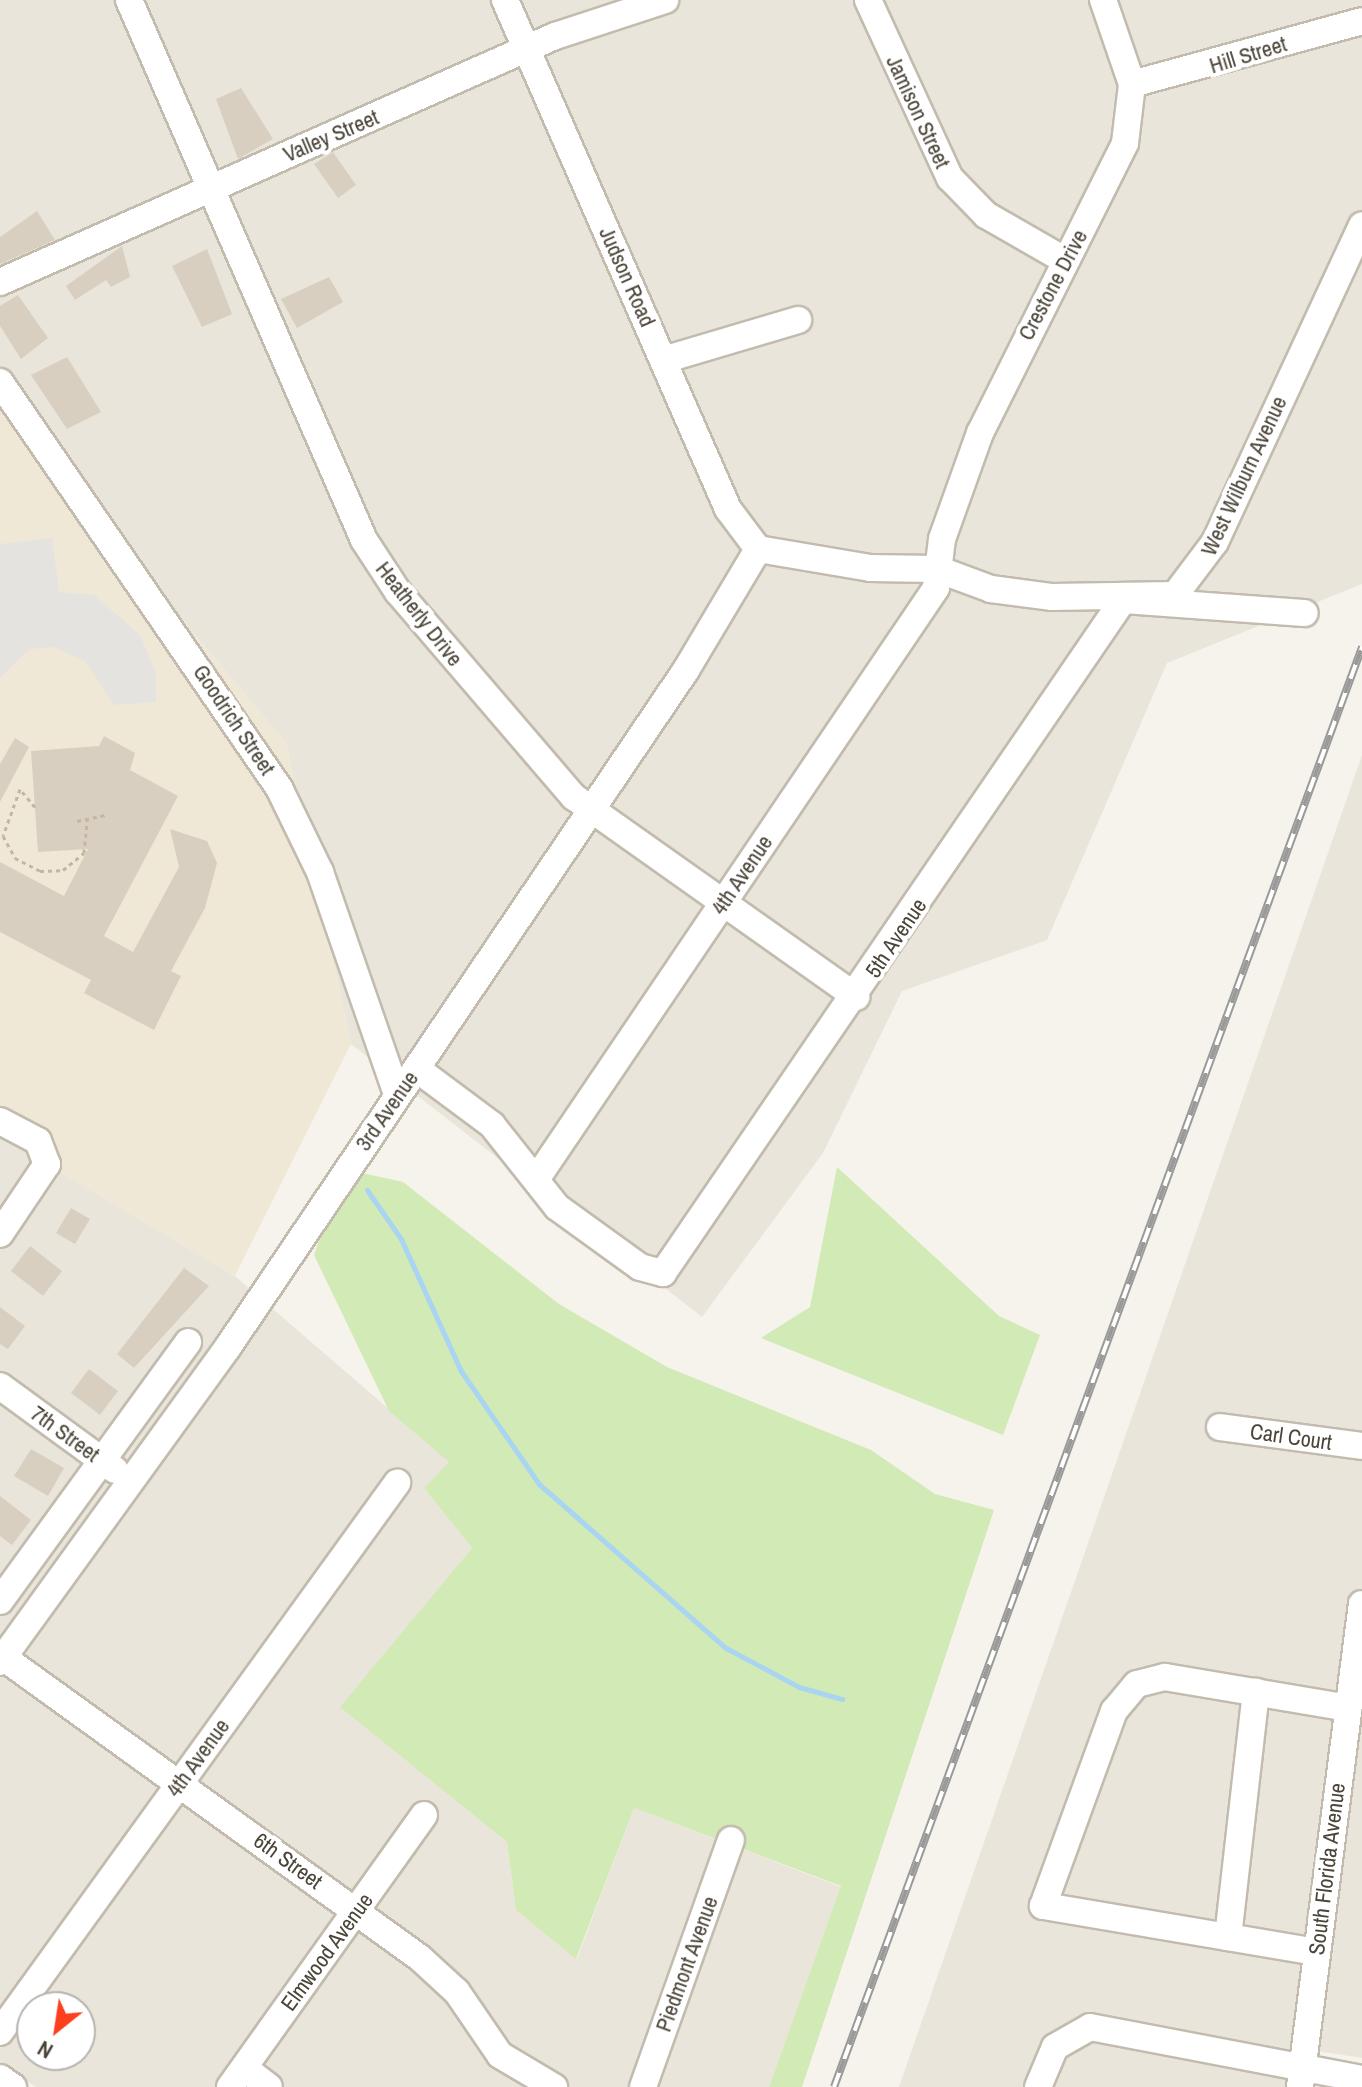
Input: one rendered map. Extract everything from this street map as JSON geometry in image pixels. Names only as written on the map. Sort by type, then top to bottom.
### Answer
[{"type":"street","name":"Heatherly Drive","points":[[129,0],[209,189],[376,562],[590,811],[856,997]]},
{"type":"street","name":"Judson Road","points":[[505,0],[728,509],[758,549]]},
{"type":"street","name":"Valley Street","points":[[0,282],[526,49],[665,0]]},
{"type":"street","name":"Jamison Street","points":[[868,0],[950,178],[986,215],[1066,261]]},
{"type":"street","name":"Crestone Drive","points":[[937,569],[980,433],[1121,156],[1132,84],[1103,0]]},
{"type":"street","name":"Hill Street","points":[[1132,84],[1362,21]]},
{"type":"street","name":"West Wilburn Avenue","points":[[758,549],[870,568],[937,569],[991,589],[1123,600],[1175,595],[1204,563],[1362,226]]},
{"type":"street","points":[[663,360],[798,320]]},
{"type":"street","name":"Goodrich Street","points":[[0,382],[280,790],[320,872],[397,1094]]},
{"type":"street","name":"3rd Avenue","points":[[1,1658],[131,1481],[417,1069],[741,586],[758,549]]},
{"type":"street","name":"4th Avenue","points":[[537,1178],[922,612],[937,569]]},
{"type":"street","points":[[1123,600],[1305,613]]},
{"type":"street","name":"5th Avenue","points":[[537,1178],[557,1207],[640,1267],[663,1273],[856,997],[1123,600]]},
{"type":"street","points":[[417,1069],[492,1125],[537,1178]]},
{"type":"street","points":[[0,1121],[47,1154],[41,1176],[0,1234]]},
{"type":"street","points":[[0,1601],[188,1342]]},
{"type":"street","name":"7th Street","points":[[0,1386],[131,1481]]},
{"type":"street","name":"Carl Court","points":[[1220,1427],[1362,1446]]},
{"type":"street","name":"4th Avenue","points":[[0,2032],[397,1483]]},
{"type":"street","name":"South Florida Avenue","points":[[1301,2078],[1362,1604]]},
{"type":"street","name":"6th Street","points":[[1,1658],[357,1911],[457,1992],[500,2055],[554,2087]]},
{"type":"street","points":[[1316,1952],[1043,1906],[1114,1711],[1137,1684],[1165,1677],[1348,1708]]},
{"type":"street","points":[[1228,1937],[1256,1692]]},
{"type":"street","name":"Elmwood Avenue","points":[[237,2077],[424,1815]]},
{"type":"street","name":"Piedmont Avenue","points":[[643,2087],[731,1840]]},
{"type":"street","points":[[1038,2087],[1055,2047],[1090,2027],[1301,2078],[1362,2079]]},
{"type":"street","points":[[237,2077],[269,2087]]},
{"type":"street","points":[[0,2078],[13,2087]]},
{"type":"path","points":[[35,807],[20,789],[3,836],[15,858],[40,871],[76,863],[89,842],[90,816]]},
{"type":"path","points":[[77,821],[106,815]]},
{"type":"shaded area","points":[[0,0],[1362,0],[1362,584],[1167,663],[1047,940],[902,991],[823,1153],[702,1317],[351,1044],[286,743],[0,403]]},
{"type":"shaded area","points":[[0,403],[286,743],[351,1044],[235,1276],[0,1136]]},
{"type":"shaded area","points":[[52,538],[59,592],[94,595],[140,635],[156,673],[156,702],[114,705],[85,661],[54,647],[29,649],[0,678],[0,544]]},
{"type":"shaded area","points":[[1362,755],[1362,2058],[1311,2050],[1304,2087],[899,2087]]},
{"type":"shaded area","points":[[0,1136],[235,1276],[450,1462],[424,1488],[472,1548],[341,1707],[507,1842],[516,1910],[577,1959],[634,1808],[841,1887],[769,2087],[36,2087],[0,2061]]},
{"type":"green space","points":[[837,1167],[999,1316],[1040,1335],[1003,1435],[761,1338],[810,1307]]},
{"type":"green space","points":[[344,1169],[403,1182],[559,1304],[667,1367],[871,1450],[935,1494],[994,1510],[802,2087],[769,2087],[841,1886],[634,1808],[576,1959],[516,1910],[507,1842],[340,1707],[472,1548],[424,1488],[449,1462],[389,1411],[314,1255]]},
{"type":"building","points":[[241,88],[273,139],[238,159],[216,99]]},
{"type":"building","points":[[333,152],[356,185],[338,198],[314,164]]},
{"type":"building","points":[[37,211],[55,240],[0,264],[0,237]]},
{"type":"building","points":[[122,246],[130,277],[111,287],[106,280],[75,300],[66,286]]},
{"type":"building","points":[[207,249],[232,314],[202,327],[172,266]]},
{"type":"building","points":[[329,277],[343,302],[297,328],[281,299]]},
{"type":"building","points":[[18,295],[48,338],[21,359],[0,326],[0,306]]},
{"type":"building","points":[[67,357],[101,412],[67,429],[31,375]]},
{"type":"building","points":[[104,736],[135,753],[130,770],[178,796],[104,936],[133,952],[179,867],[170,829],[207,841],[217,863],[205,908],[171,971],[181,976],[154,1030],[84,993],[91,980],[0,932],[0,862],[64,896],[88,849],[38,852],[31,751],[99,746]]},
{"type":"building","points":[[15,738],[29,747],[0,802],[0,764]]},
{"type":"building","points":[[71,1208],[90,1219],[75,1244],[56,1233]]},
{"type":"building","points":[[30,1246],[62,1271],[43,1296],[11,1271]]},
{"type":"building","points":[[184,1268],[209,1286],[134,1368],[117,1354]]},
{"type":"building","points":[[0,1307],[25,1326],[8,1349],[0,1344]]},
{"type":"building","points":[[89,1369],[118,1391],[100,1415],[71,1393]]},
{"type":"building","points":[[31,1449],[64,1468],[48,1496],[14,1476]]},
{"type":"building","points":[[0,1496],[31,1520],[12,1545],[0,1536]]},
{"type":"waterway","points":[[367,1190],[401,1239],[461,1371],[539,1484],[726,1648],[799,1687],[842,1699]]},
{"type":"railway","points":[[834,2087],[1362,647]]}]
